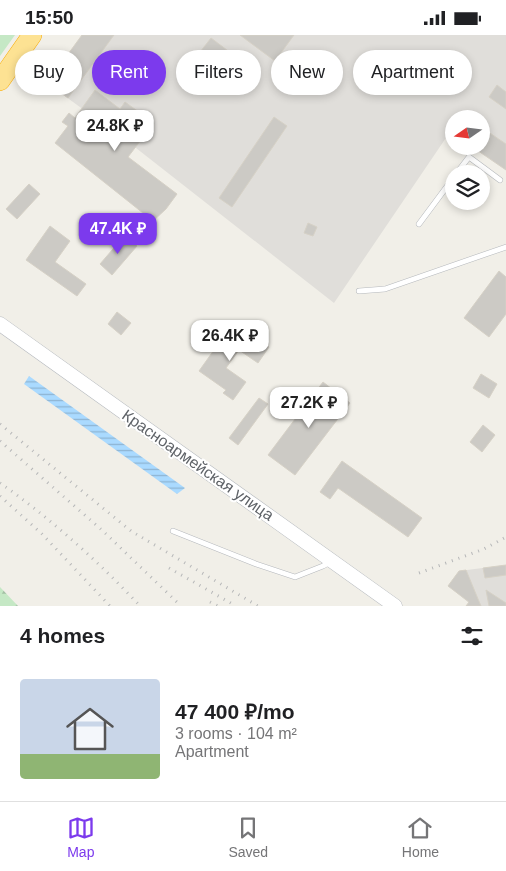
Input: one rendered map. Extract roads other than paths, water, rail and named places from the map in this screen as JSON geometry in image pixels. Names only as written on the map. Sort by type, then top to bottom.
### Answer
[{"type":"highway","points":[[0,81],[32,35]]},
{"type":"main road","name":"Красноармейская улица","points":[[0,324],[395,606]]},
{"type":"lane","points":[[462,165],[468,157],[479,165]]},
{"type":"lane","points":[[490,173],[500,180]]},
{"type":"lane","points":[[420,224],[445,189]]},
{"type":"lane","points":[[359,291],[385,289],[506,247]]},
{"type":"lane","points":[[174,531],[256,564],[295,577],[323,566],[332,560]]},
{"type":"water","points":[[29,376],[185,488],[177,494],[24,384]]},
{"type":"railway","points":[[0,424],[131,531],[258,606]]},
{"type":"railway","points":[[0,441],[103,531],[181,606]]},
{"type":"railway","points":[[0,483],[37,510],[73,541],[140,606]]},
{"type":"railway","points":[[0,496],[42,534],[110,606]]},
{"type":"railway","points":[[419,573],[484,549],[506,537]]},
{"type":"railway","points":[[169,568],[236,606]]},
{"type":"railway","points":[[210,602],[218,606]]}]
